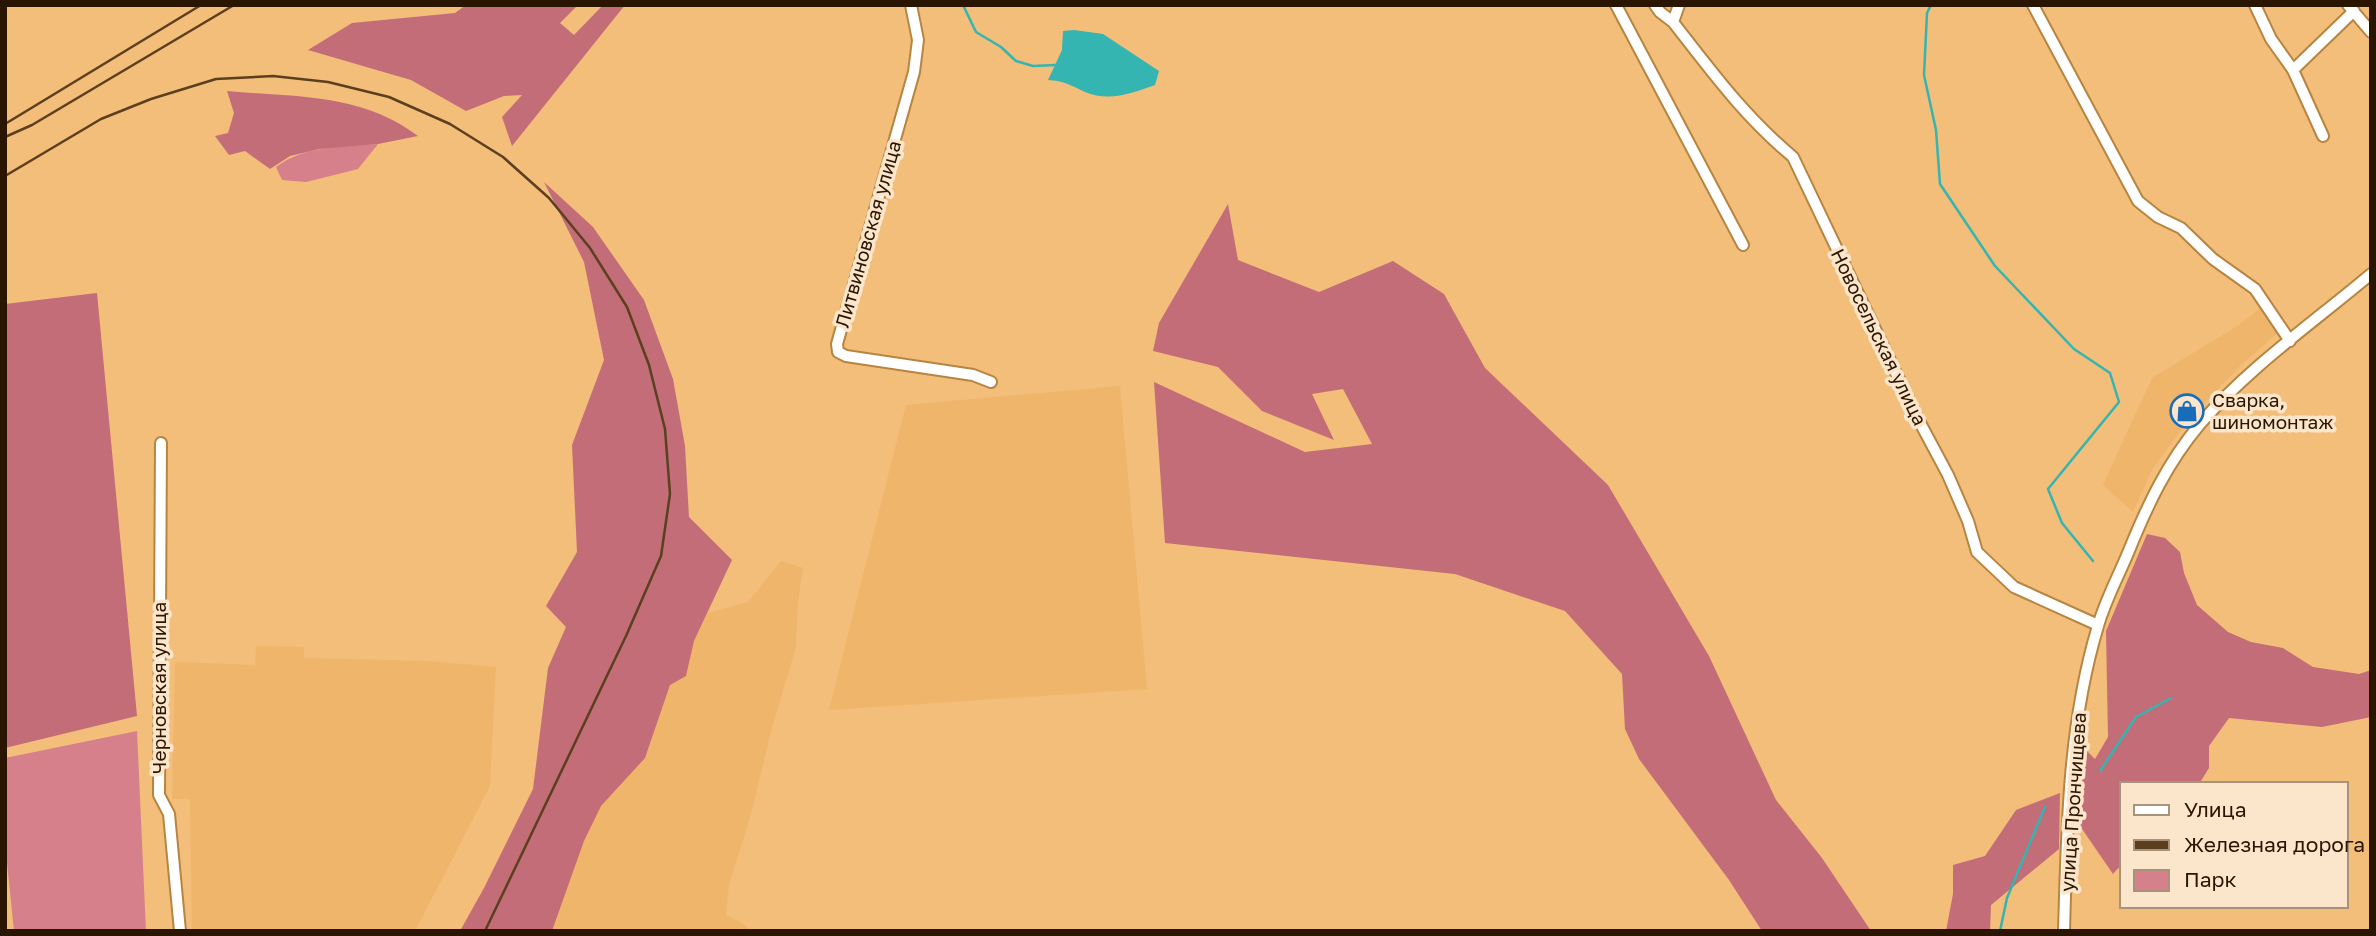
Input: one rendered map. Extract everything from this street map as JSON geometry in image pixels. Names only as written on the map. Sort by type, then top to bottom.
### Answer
[{"type":"street","name":"Литвиновская улица","points":[[911,5],[918,40],[914,72],[837,344],[838,352],[846,356],[973,375],[991,382]]},
{"type":"street","points":[[1616,5],[1743,245]]},
{"type":"street","name":"Новосельская улица","points":[[1655,5],[1673,22],[1709,71],[1763,131],[1793,157],[1917,417],[1948,475],[1968,521],[1977,552],[2014,587],[2098,625]]},
{"type":"street","points":[[1673,22],[1679,5]]},
{"type":"street","points":[[2033,5],[2138,201],[2158,217],[2181,228],[2213,259],[2255,289],[2290,341]]},
{"type":"street","points":[[2255,5],[2271,39],[2293,70],[2323,136]]},
{"type":"street","points":[[2293,70],[2351,8],[2371,32]]},
{"type":"street","name":"улица Прончищева","points":[[2064,931],[2070,789],[2076,730],[2098,625],[2151,497],[2172,459],[2201,423],[2261,364],[2371,274]]},
{"type":"street","name":"Черновская улица","points":[[161,443],[159,794],[169,814],[180,931]]},
{"type":"shaded area","points":[[466,5],[578,5],[560,23],[574,35],[603,5],[625,5],[512,146],[502,117],[522,95],[504,96],[466,111],[411,80],[308,50],[352,23],[455,13]]},
{"type":"shaded area","points":[[227,91],[350,104],[396,122],[418,136],[378,144],[319,149],[290,156],[270,169],[245,151],[229,155],[215,136],[228,133],[234,113]]},
{"type":"shaded area","points":[[544,182],[593,227],[644,300],[673,379],[685,446],[689,517],[732,560],[694,641],[686,676],[670,685],[645,758],[601,806],[584,841],[552,931],[460,931],[533,789],[548,668],[566,627],[546,606],[577,552],[572,445],[604,360],[584,262]]},
{"type":"shaded area","points":[[1228,204],[1238,260],[1319,292],[1393,261],[1444,294],[1485,368],[1608,485],[1709,656],[1776,800],[1822,858],[1871,931],[1762,931],[1729,880],[1639,759],[1625,729],[1622,674],[1565,611],[1455,574],[1165,543],[1154,382],[1305,452],[1372,444],[1343,389],[1312,394],[1334,440],[1262,411],[1218,367],[1153,351],[1159,323]]},
{"type":"shaded area","points":[[97,293],[137,716],[5,748],[5,304]]},
{"type":"shaded area","points":[[2260,308],[2279,332],[2243,363],[2191,417],[2153,468],[2133,512],[2103,485],[2152,378],[2239,325]]},
{"type":"shaded area","points":[[1120,386],[1147,689],[829,710],[906,405]]},
{"type":"shaded area","points":[[2147,534],[2165,538],[2180,552],[2184,573],[2197,605],[2228,632],[2251,642],[2283,648],[2313,667],[2359,674],[2371,670],[2371,717],[2322,727],[2229,718],[2209,746],[2209,768],[2200,782],[2120,782],[2120,866],[2113,874],[2080,826],[2085,734],[2086,750],[2095,759],[2108,737],[2106,631]]},
{"type":"shaded area","points":[[781,561],[803,568],[796,647],[772,728],[750,818],[729,884],[726,915],[747,926],[746,931],[552,931],[584,841],[601,805],[645,758],[670,685],[686,676],[694,641],[708,613],[748,602]]},
{"type":"shaded area","points":[[256,646],[304,647],[304,658],[428,661],[496,667],[490,786],[415,931],[192,931],[190,799],[172,799],[175,662],[255,665]]},
{"type":"shaded area","points":[[2060,793],[2059,849],[1991,905],[1990,931],[1946,931],[1953,894],[1953,865],[1985,856],[2016,810]]},
{"type":"green space","points":[[378,144],[358,169],[306,182],[282,180],[276,167],[312,151]]},
{"type":"green space","points":[[137,731],[146,931],[14,931],[5,843],[5,758]]},
{"type":"water","points":[[1063,31],[1103,34],[1159,71],[1155,85],[1130,93],[1103,96],[1085,92],[1063,82],[1048,80],[1062,50]]},
{"type":"waterway","points":[[963,5],[976,32],[1001,47],[1016,61],[1033,66],[1056,65]]},
{"type":"waterway","points":[[1931,5],[1927,13],[1924,75],[1936,130],[1940,184],[1995,266],[2074,349],[2110,373],[2119,402],[2048,489],[2062,523],[2093,561]]},
{"type":"waterway","points":[[2100,771],[2136,717],[2171,698]]},
{"type":"waterway","points":[[2000,931],[2007,898],[2045,807]]},
{"type":"railway","points":[[5,124],[201,5]]},
{"type":"railway","points":[[5,137],[32,125],[234,5]]},
{"type":"railway","points":[[5,176],[101,119],[151,99],[216,79],[273,76],[328,82],[389,97],[450,124],[503,157],[549,198],[590,248],[627,307],[649,365],[665,429],[670,494],[661,556],[626,636],[485,931]]},
{"type":"place","name":"Сварка, шиномонтаж","points":[[2187,411]]}]
